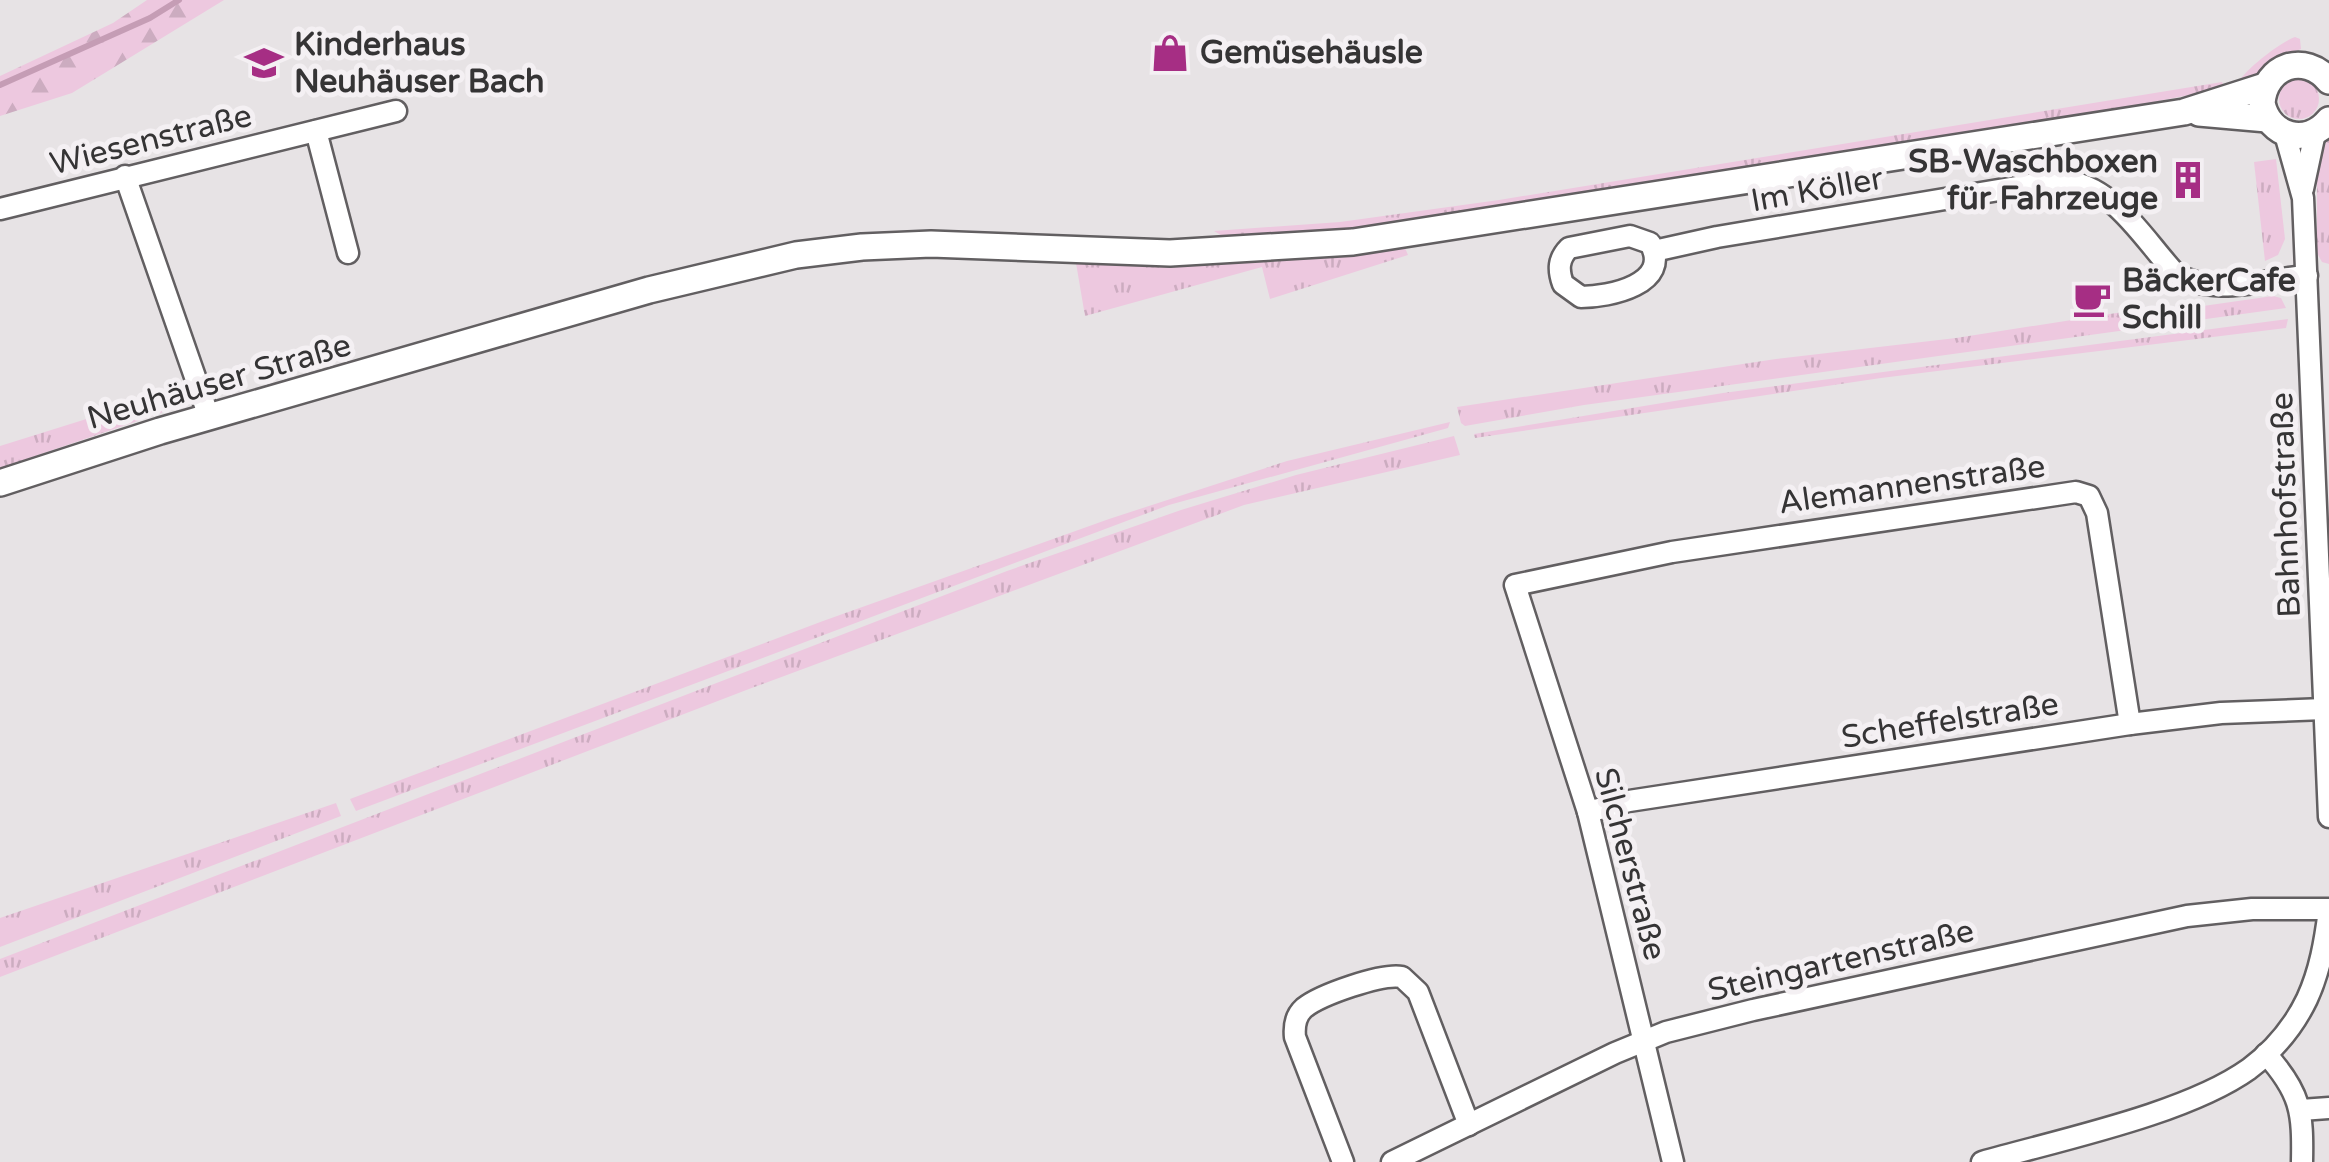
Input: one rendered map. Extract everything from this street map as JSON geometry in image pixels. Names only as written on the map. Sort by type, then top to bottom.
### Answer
[{"type":"main road","points":[[2276,126],[2262,103],[2265,86],[2278,71],[2296,64],[2314,68],[2329,81]]},
{"type":"main road","points":[[2184,112],[2265,86]]},
{"type":"main road","points":[[2184,112],[2276,126],[2300,136],[2322,126]]},
{"type":"main road","name":"Neuhäuser Straße","points":[[0,483],[209,417],[721,270],[826,251],[931,244],[1205,252],[1353,242],[2184,112]]},
{"type":"street","name":"Wiesenstraße","points":[[0,209],[396,111]]},
{"type":"street","name":"Bahnhofstraße","points":[[2276,126],[2303,192]]},
{"type":"street","name":"Bahnhofstraße","points":[[2322,126],[2303,192],[2329,817]]},
{"type":"street","points":[[316,131],[348,253]]},
{"type":"street","points":[[125,176],[209,417]]},
{"type":"street","name":"Im Köller","points":[[1654,251],[2059,180],[2084,184],[2103,194],[2174,272],[2195,284],[2229,286],[2307,276]]},
{"type":"street","name":"Im Köller","points":[[1630,236],[1650,243],[1654,251],[1654,262],[1645,280],[1625,290],[1581,297],[1562,284],[1559,274],[1562,254],[1580,244],[1630,236]]},
{"type":"street","name":"Alemannenstraße","points":[[1514,585],[1672,552],[2076,492],[2089,496],[2098,513],[2130,724]]},
{"type":"street","name":"Silcherstraße","points":[[1514,585],[1588,812],[1673,1162]]},
{"type":"street","name":"Scheffelstraße","points":[[1588,812],[1628,801],[2130,724],[2221,713],[2324,708]]},
{"type":"street","name":"Steingartenstraße","points":[[1392,1162],[1644,1039],[1753,1010],[2187,916],[2240,909],[2329,910]]},
{"type":"street","points":[[1982,1162],[2200,1095],[2247,1070],[2266,1054],[2308,998],[2322,956],[2329,910]]},
{"type":"street","points":[[1343,1162],[1294,1026],[1305,1008],[1380,978],[1402,977],[1418,992],[1469,1124]]},
{"type":"street","points":[[2266,1054],[2281,1071],[2301,1110],[2302,1162]]},
{"type":"street","points":[[2301,1110],[2329,1108]]},
{"type":"green space","points":[[147,0],[224,0],[72,93],[0,116],[0,76],[113,23]]},
{"type":"green space","points":[[2295,37],[2300,39],[2301,49],[2278,58],[2252,80],[2237,85],[2262,58]]},
{"type":"green space","points":[[2299,79],[2313,85],[2319,99],[2313,113],[2299,119],[2285,113],[2279,99],[2285,85]]},
{"type":"green space","points":[[2222,82],[2225,88],[2143,104],[1378,226],[1226,238],[1214,231],[1340,222],[1499,200]]},
{"type":"green space","points":[[2329,135],[2329,264],[2322,262],[2317,253],[2317,168]]},
{"type":"green space","points":[[2276,159],[2285,239],[2278,255],[2265,261],[2254,162]]},
{"type":"green space","points":[[1403,243],[1408,255],[1270,299],[1262,267],[1085,316],[1076,263],[949,253]]},
{"type":"green space","points":[[2281,298],[2286,308],[1584,405],[1465,426],[1457,407],[1776,359],[1956,338],[2129,311],[2140,315]]},
{"type":"green space","points":[[2288,319],[2286,328],[1881,378],[1475,438],[1474,434],[1723,393]]},
{"type":"green space","points":[[176,391],[174,404],[161,413],[0,468],[0,446]]},
{"type":"green space","points":[[1450,422],[1448,428],[1169,505],[356,811],[350,799],[823,621],[1109,519],[1287,461]]},
{"type":"green space","points":[[1454,436],[1460,455],[1244,505],[749,689],[0,977],[0,959],[1007,571],[1181,510],[1296,475]]},
{"type":"green space","points":[[336,803],[341,816],[0,947],[0,918]]},
{"type":"waterway","points":[[0,85],[150,18],[179,0]]},
{"type":"place","name":"Gemüsehäusle","points":[[1170,53]]},
{"type":"place","name":"Kinderhaus Neuhäuser Bach","points":[[264,63]]},
{"type":"place","name":"SB-Waschboxen für Fahrzeuge","points":[[2188,180]]},
{"type":"place","name":"BäckerCafe Schill","points":[[2092,299]]}]
